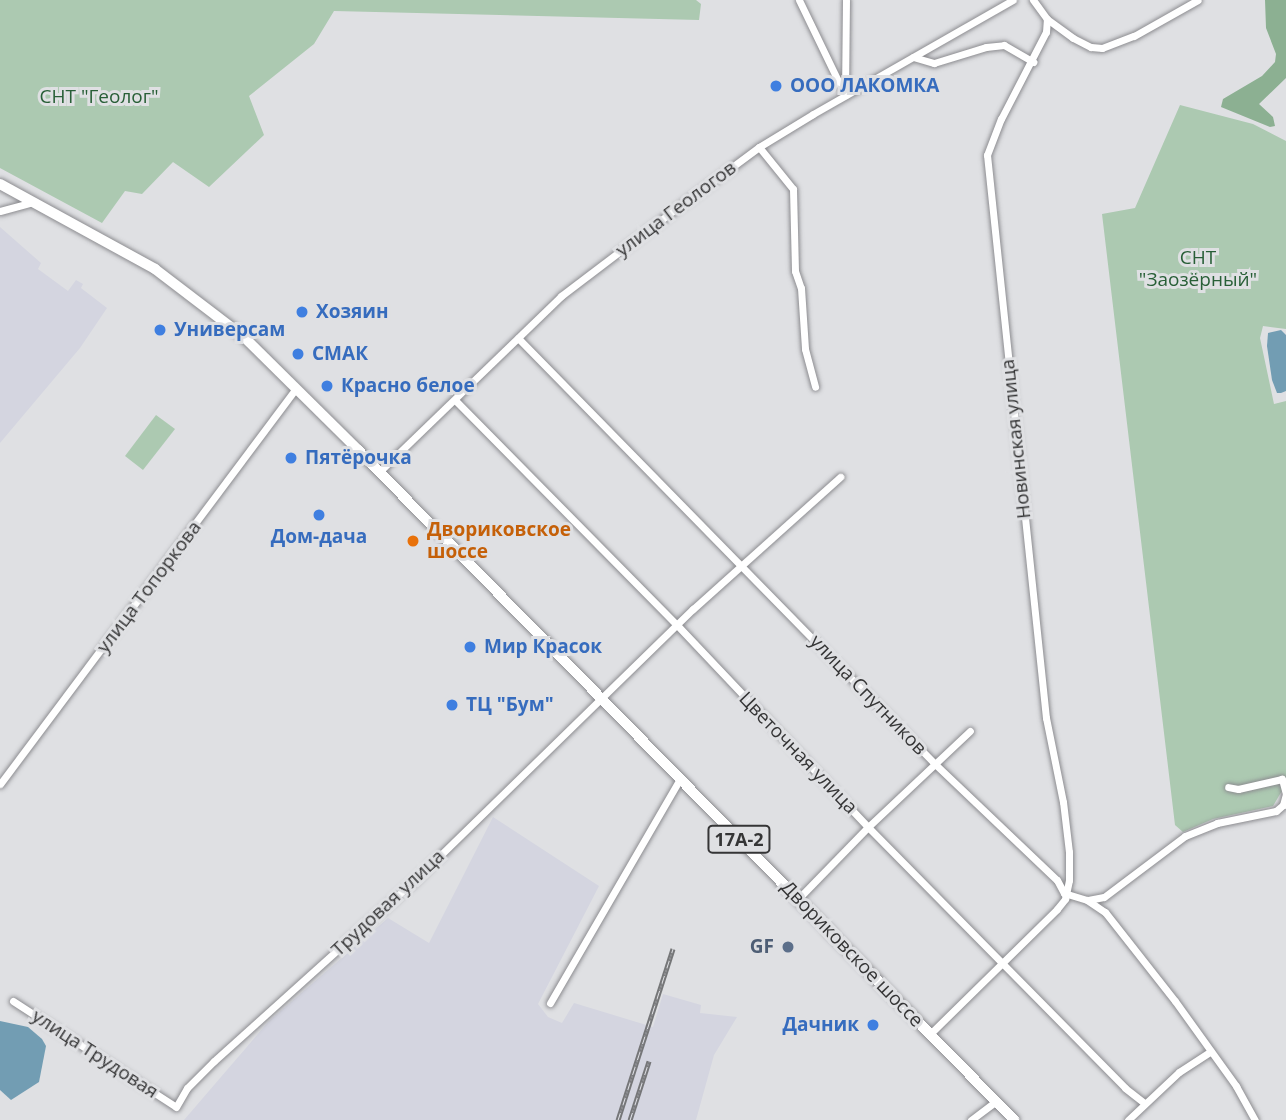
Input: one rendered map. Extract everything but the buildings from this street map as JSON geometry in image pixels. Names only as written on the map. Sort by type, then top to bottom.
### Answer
[{"type":"main road","name":"Двориковское шоссе","points":[[0,184],[179,285],[244,337],[1014,1120]]},
{"type":"street","points":[[799,0],[845,95]]},
{"type":"street","points":[[845,95],[846,0]]},
{"type":"street","name":"улица Геологов","points":[[379,472],[561,296],[759,147],[1002,3],[1013,0]]},
{"type":"street","points":[[1033,0],[1047,19],[1073,38],[1091,47],[1102,48],[1134,36],[1198,0]]},
{"type":"street","name":"Новинская улица","points":[[1047,19],[1046,32],[1033,62],[1002,119],[987,155],[1046,718],[1069,852],[1069,880],[1064,893]]},
{"type":"street","points":[[913,57],[934,63],[986,47],[1004,45],[1033,62]]},
{"type":"street","points":[[759,147],[793,189],[795,271],[801,288],[805,349],[815,387]]},
{"type":"street","points":[[0,211],[33,202]]},
{"type":"street","name":"улица Спутников","points":[[518,338],[934,764],[1057,880],[1064,893]]},
{"type":"street","name":"улица Топоркова","points":[[0,784],[296,389]]},
{"type":"street","name":"Цветочная улица","points":[[455,400],[677,625],[1002,963],[1125,1088],[1144,1103]]},
{"type":"street","name":"Трудовая улица","points":[[176,1107],[187,1088],[214,1061],[416,879],[677,625],[840,477]]},
{"type":"street","points":[[798,899],[869,827],[970,732]]},
{"type":"street","points":[[550,1003],[680,779]]},
{"type":"street","points":[[1087,900],[1104,897],[1185,836],[1217,823],[1276,811],[1283,805],[1286,794],[1282,779],[1238,789],[1228,787]]},
{"type":"street","points":[[930,1034],[1057,909],[1065,899],[1064,893],[1087,900],[1105,912],[1211,1051],[1255,1120]]},
{"type":"street","name":"улица Трудовая","points":[[13,1001],[176,1107]]},
{"type":"street","points":[[1128,1120],[1180,1072],[1211,1051]]},
{"type":"street","points":[[971,1120],[996,1101]]},
{"type":"shaded area","points":[[0,227],[41,263],[38,269],[68,291],[76,280],[83,284],[81,288],[107,308],[80,348],[0,443]]},
{"type":"shaded area","points":[[493,817],[599,886],[538,1004],[548,1017],[562,1023],[574,1003],[653,1027],[663,994],[701,1005],[700,1013],[737,1017],[714,1055],[696,1120],[184,1120],[269,1021],[388,918],[429,943]]},
{"type":"green space","name":"СНТ \"Геолог\"","points":[[0,0],[696,0],[701,4],[699,20],[334,11],[314,44],[249,96],[264,135],[209,187],[173,162],[142,194],[125,191],[102,223],[0,168]]},
{"type":"green space","points":[[1265,0],[1286,0],[1286,78],[1259,104],[1273,117],[1275,126],[1270,127],[1221,107],[1223,99],[1262,76],[1275,62],[1276,54],[1266,28]]},
{"type":"green space","name":"СНТ \"Заозёрный\"","points":[[1180,105],[1253,124],[1286,141],[1286,329],[1263,326],[1260,338],[1274,404],[1286,401],[1286,784],[1273,806],[1213,819],[1183,832],[1175,825],[1102,214],[1135,208]]},
{"type":"green space","points":[[156,415],[175,429],[143,470],[125,456]]},
{"type":"water","points":[[1281,330],[1286,335],[1286,391],[1277,393],[1272,380],[1267,346],[1268,333]]},
{"type":"water","points":[[0,1021],[28,1027],[46,1046],[39,1082],[11,1100],[0,1090]]},
{"type":"railway","points":[[618,1120],[673,949]]},
{"type":"railway","points":[[630,1120],[649,1061]]},
{"type":"place","name":"ООО ЛАКОМКА","points":[[776,86]]},
{"type":"place","name":"Хозяин","points":[[302,312]]},
{"type":"place","name":"Универсам","points":[[160,330]]},
{"type":"place","name":"СМАК","points":[[298,354]]},
{"type":"place","name":"Красно белое","points":[[327,386]]},
{"type":"place","name":"Пятёрочка","points":[[291,458]]},
{"type":"place","name":"Дом-дача","points":[[319,515]]},
{"type":"place","name":"Двориковское шоссе","points":[[413,541]]},
{"type":"place","name":"Мир Красок","points":[[470,647]]},
{"type":"place","name":"ТЦ \"Бум\"","points":[[452,705]]},
{"type":"place","name":"GF","points":[[788,947]]},
{"type":"place","name":"Дачник","points":[[873,1025]]}]
